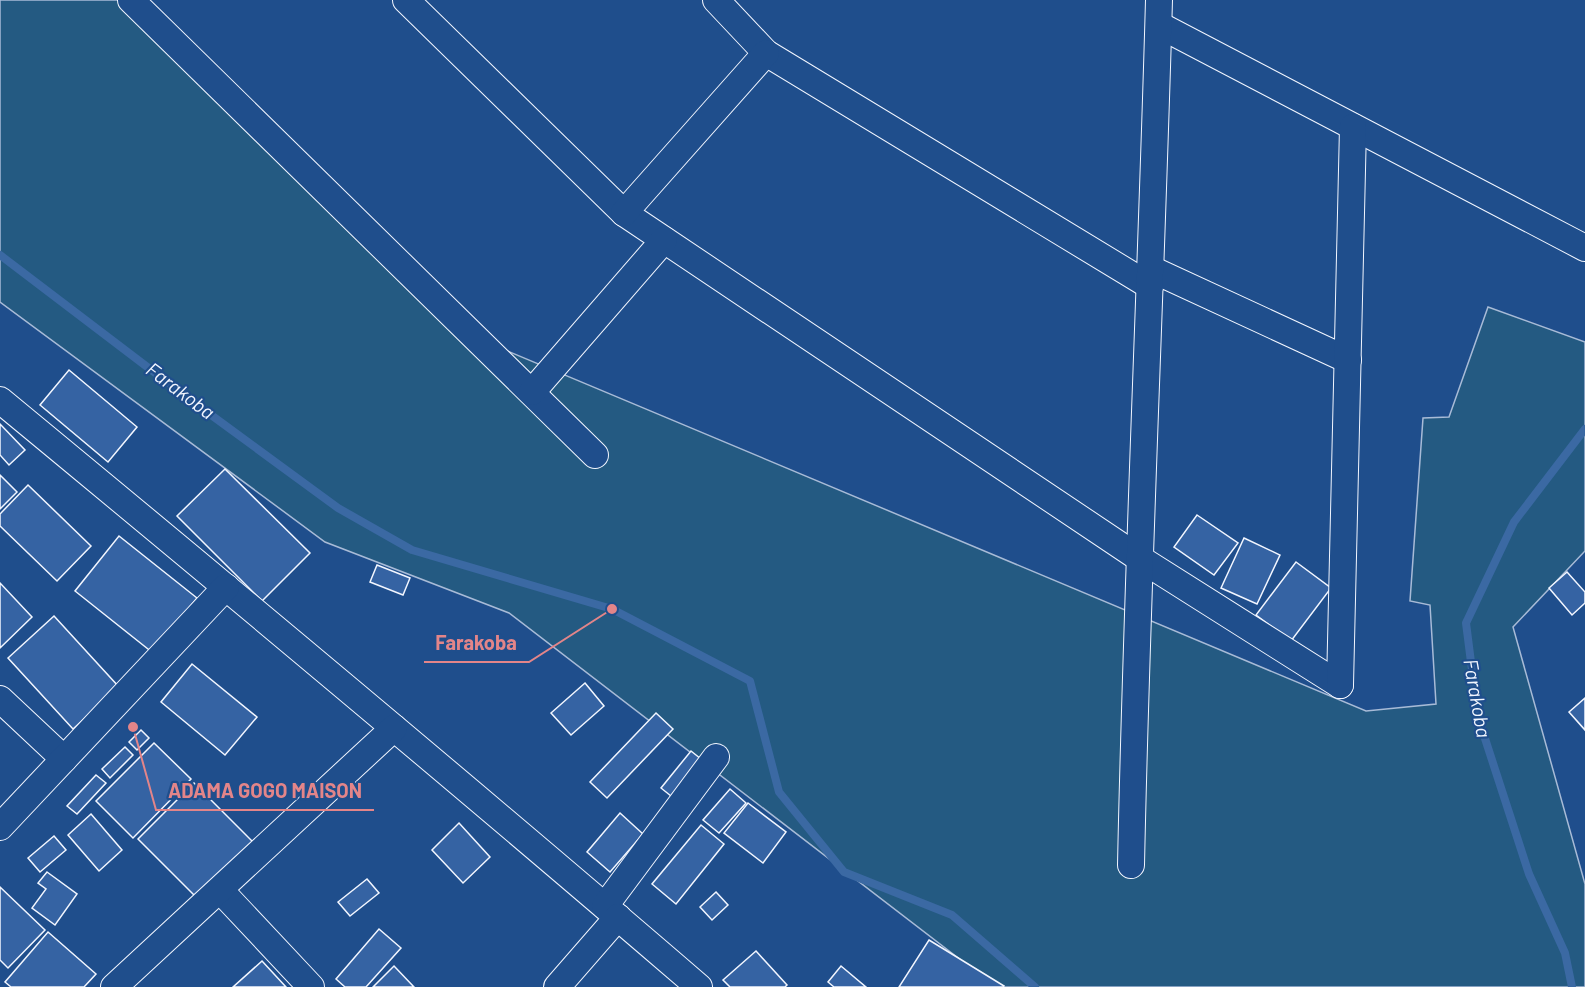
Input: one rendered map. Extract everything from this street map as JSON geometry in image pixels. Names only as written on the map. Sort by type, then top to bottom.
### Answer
[{"type":"street","points":[[131,0],[595,455]]},
{"type":"street","points":[[406,0],[624,213],[1139,558],[1340,684],[1353,127]]},
{"type":"street","points":[[716,0],[766,53],[1151,278],[1348,360]]},
{"type":"street","points":[[1131,865],[1139,558],[1151,278],[1159,0]]},
{"type":"street","points":[[1159,26],[1585,248]]},
{"type":"street","points":[[624,213],[766,53]]},
{"type":"street","points":[[532,392],[664,240]]},
{"type":"street","points":[[0,400],[226,586],[699,987]]},
{"type":"street","points":[[0,827],[226,586]]},
{"type":"street","points":[[0,699],[64,759]]},
{"type":"street","points":[[114,987],[394,728]]},
{"type":"street","points":[[557,987],[716,757]]},
{"type":"street","points":[[220,890],[311,987]]},
{"type":"shaded area","points":[[0,0],[135,0],[467,334],[1366,711],[1436,704],[1430,605],[1410,601],[1423,418],[1449,417],[1488,307],[1585,342],[1585,551],[1513,627],[1585,884],[1585,987],[996,987],[509,613],[325,542],[0,302]]},
{"type":"building","points":[[69,370],[137,427],[108,462],[40,405]]},
{"type":"building","points":[[0,424],[25,450],[9,465],[0,455]]},
{"type":"building","points":[[225,469],[310,553],[262,601],[177,516]]},
{"type":"building","points":[[0,475],[17,492],[0,509]]},
{"type":"building","points":[[28,485],[91,546],[57,581],[0,526],[0,514]]},
{"type":"building","points":[[1197,515],[1238,543],[1214,575],[1174,547]]},
{"type":"building","points":[[119,536],[197,598],[153,653],[75,591]]},
{"type":"building","points":[[1244,538],[1280,555],[1257,604],[1221,588]]},
{"type":"building","points":[[1296,562],[1331,588],[1291,641],[1256,615]]},
{"type":"building","points":[[377,565],[410,578],[403,595],[370,582]]},
{"type":"building","points":[[1567,572],[1585,592],[1585,603],[1572,615],[1549,588]]},
{"type":"building","points":[[0,583],[32,617],[0,648]]},
{"type":"building","points":[[54,616],[119,687],[73,729],[8,658]]},
{"type":"building","points":[[192,664],[257,717],[225,755],[161,702]]},
{"type":"building","points":[[585,683],[604,706],[571,735],[551,713]]},
{"type":"building","points":[[1585,698],[1585,730],[1569,712]]},
{"type":"building","points":[[656,713],[673,729],[607,798],[590,782]]},
{"type":"building","points":[[141,730],[149,738],[137,750],[129,742]]},
{"type":"building","points":[[154,743],[191,779],[133,838],[96,801]]},
{"type":"building","points":[[125,747],[133,755],[110,778],[102,769]]},
{"type":"building","points":[[691,751],[706,763],[676,800],[661,788]]},
{"type":"building","points":[[96,775],[106,783],[77,814],[67,806]]},
{"type":"building","points":[[194,783],[255,844],[199,900],[138,839]]},
{"type":"building","points":[[730,789],[746,803],[719,833],[703,820]]},
{"type":"building","points":[[748,803],[786,832],[763,863],[724,833]]},
{"type":"building","points":[[620,813],[643,834],[610,872],[587,852]]},
{"type":"building","points":[[91,814],[122,850],[99,871],[68,835]]},
{"type":"building","points":[[459,823],[490,857],[463,883],[432,850]]},
{"type":"building","points":[[701,825],[724,844],[676,904],[652,884]]},
{"type":"building","points":[[54,836],[66,850],[40,872],[28,858]]},
{"type":"building","points":[[47,872],[77,894],[55,925],[32,908],[46,889],[38,883]]},
{"type":"building","points":[[367,879],[379,893],[350,916],[338,902]]},
{"type":"building","points":[[0,887],[45,930],[8,968],[0,960]]},
{"type":"building","points":[[716,892],[728,905],[712,920],[700,907]]},
{"type":"building","points":[[379,929],[401,948],[366,987],[345,987],[336,979]]},
{"type":"building","points":[[48,932],[96,974],[84,987],[11,987],[5,982]]},
{"type":"building","points":[[929,940],[1004,986],[899,987]]},
{"type":"building","points":[[756,951],[787,985],[785,987],[730,987],[723,980]]},
{"type":"building","points":[[262,961],[286,987],[233,987]]},
{"type":"building","points":[[394,966],[414,987],[373,987]]},
{"type":"building","points":[[841,966],[866,987],[834,987],[828,982]]},
{"type":"waterway","name":"Farakoba","points":[[0,255],[192,401],[338,508],[412,550],[612,609],[750,681],[779,792],[844,872],[952,915],[1035,987]]},
{"type":"waterway","name":"Farakoba","points":[[1572,987],[1565,953],[1529,874],[1478,717],[1466,623],[1514,522],[1585,429]]},
{"type":"place","name":"Farakoba","points":[[612,609]]},
{"type":"place","name":"ADAMA GOGO MAISON","points":[[133,727]]}]
